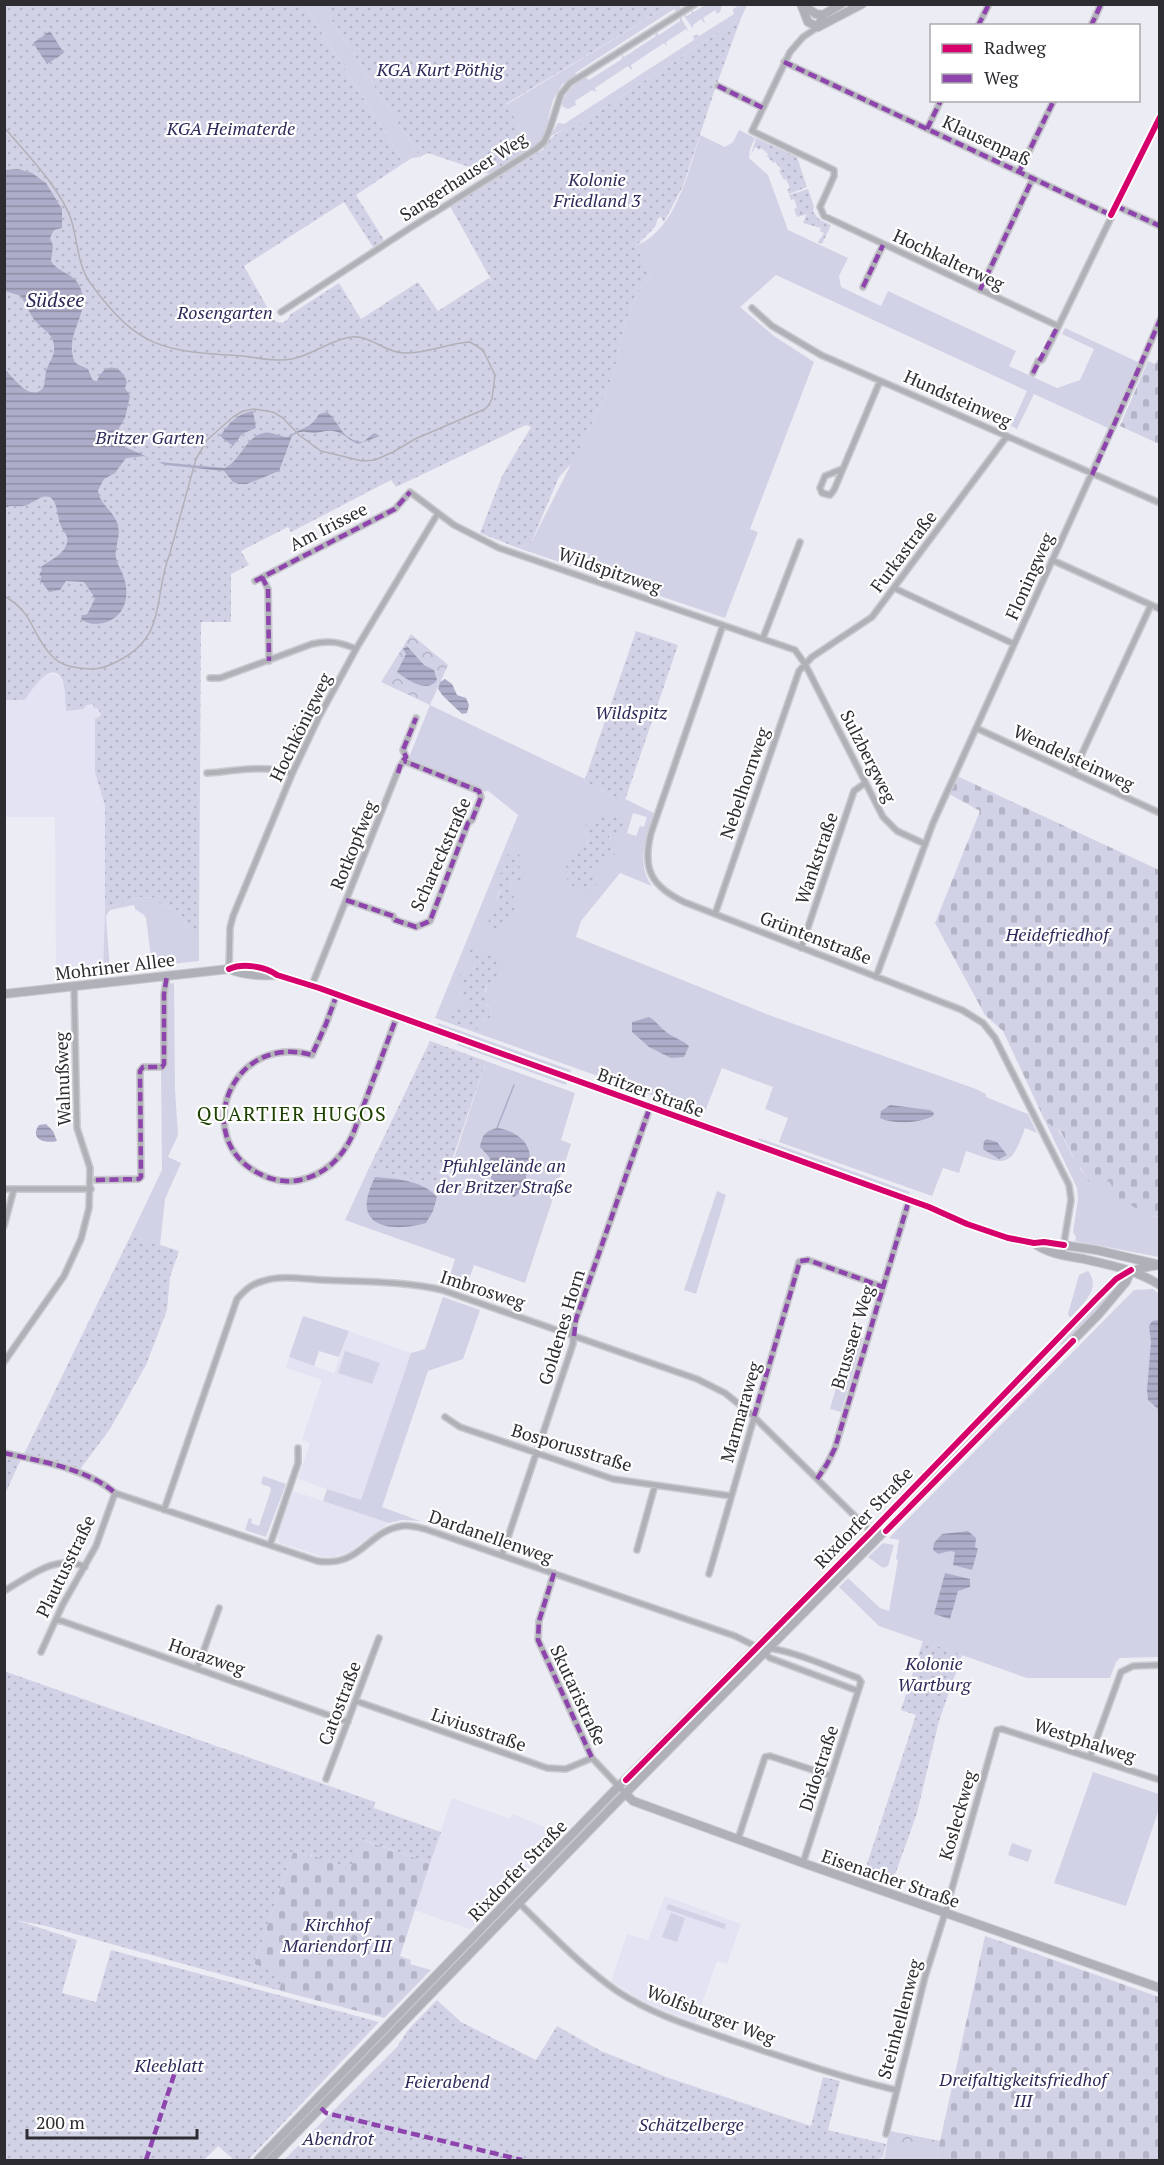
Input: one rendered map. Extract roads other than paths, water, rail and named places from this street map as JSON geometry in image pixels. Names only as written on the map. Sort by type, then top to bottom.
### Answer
[{"type":"street","name":"Sangerhauser Weg","points":[[281,312],[536,149],[544,142],[561,94],[570,84],[695,4]]},
{"type":"street","points":[[801,4],[816,14],[823,15],[841,4]]},
{"type":"street","points":[[801,4],[808,22],[818,27]]},
{"type":"street","points":[[717,86],[763,108],[784,62],[799,41],[818,27],[862,4]]},
{"type":"street","points":[[979,24],[988,4]]},
{"type":"street","points":[[1092,24],[1101,4]]},
{"type":"street","points":[[818,27],[823,15]]},
{"type":"street","name":"Klausenpaß","points":[[784,62],[1111,215]]},
{"type":"street","points":[[927,129],[940,102]]},
{"type":"street","points":[[1019,172],[1053,102]]},
{"type":"street","name":"Hochkalterweg","points":[[763,108],[752,131],[834,170],[834,176],[820,207],[822,214],[827,218],[1058,326]]},
{"type":"street","points":[[1033,373],[1038,361],[1042,360],[1160,117]]},
{"type":"street","points":[[980,290],[1033,178]]},
{"type":"street","points":[[1116,206],[1160,226]]},
{"type":"street","points":[[863,287],[883,244]]},
{"type":"street","name":"Hundsteinweg","points":[[752,308],[794,341],[821,355],[1092,475],[1160,502]]},
{"type":"street","name":"Floningweg","points":[[876,977],[925,844],[1160,320]]},
{"type":"street","points":[[842,469],[825,476],[820,488],[822,493],[827,495],[832,493],[880,381]]},
{"type":"street","name":"Furkastraße","points":[[805,664],[872,617],[1007,436]]},
{"type":"street","name":"Wildspitzweg","points":[[410,492],[469,534],[499,548],[790,647],[800,655],[805,664]]},
{"type":"street","name":"Am Irissee","points":[[255,581],[396,508],[410,492]]},
{"type":"street","name":"Hochkönigweg","points":[[229,969],[230,928],[233,916],[292,774],[320,715],[356,649],[438,513]]},
{"type":"street","points":[[763,638],[800,542]]},
{"type":"street","points":[[1052,560],[1160,609]]},
{"type":"street","points":[[262,578],[268,589],[269,661]]},
{"type":"street","points":[[894,588],[1014,644]]},
{"type":"street","points":[[1073,773],[1151,605]]},
{"type":"street","name":"Grüntenstraße","points":[[723,625],[651,833],[647,860],[651,875],[660,888],[676,898],[970,1014],[983,1023],[995,1038],[1069,1185],[1071,1200],[1062,1255]]},
{"type":"street","points":[[210,678],[220,678],[326,641],[341,642],[356,649]]},
{"type":"street","name":"Sulzbergweg","points":[[805,664],[880,811],[891,827],[904,836],[925,844]]},
{"type":"street","name":"Nebelhornweg","points":[[715,914],[799,671],[805,664]]},
{"type":"street","name":"Rotkopfweg","points":[[312,985],[399,768],[406,758],[403,750],[416,718]]},
{"type":"street","name":"Wendelsteinweg","points":[[976,728],[1160,813]]},
{"type":"street","name":"Schareckstraße","points":[[346,900],[393,916],[395,920],[416,927],[430,921],[460,842],[481,797],[479,791],[404,761]]},
{"type":"street","points":[[207,773],[264,769],[292,774]]},
{"type":"street","name":"Wankstraße","points":[[801,948],[854,791],[865,783]]},
{"type":"street","name":"Britzer Straße","points":[[229,969],[236,966],[271,970],[277,975],[312,985],[909,1200],[980,1229],[1034,1243],[1046,1251],[1131,1270],[1160,1285]]},
{"type":"street","name":"Mohriner Allee","points":[[4,994],[229,969]]},
{"type":"street","points":[[96,1180],[140,1179],[141,1177],[140,1071],[143,1067],[162,1067],[164,1064],[164,994],[167,975]]},
{"type":"street","name":"Walnußweg","points":[[4,1362],[68,1268],[83,1231],[90,1189],[89,1162],[77,1128],[74,986]]},
{"type":"street","points":[[337,994],[312,1054],[292,1052],[269,1054],[248,1065],[226,1098],[224,1122],[235,1153],[252,1170],[266,1177],[295,1181],[326,1170],[337,1160],[346,1148],[397,1016]]},
{"type":"street","name":"Goldenes Horn","points":[[501,1555],[573,1344],[576,1319],[650,1107]]},
{"type":"street","points":[[4,1189],[90,1189]]},
{"type":"street","points":[[4,1226],[14,1189]]},
{"type":"street","name":"Brussaer Weg","points":[[817,1479],[834,1448],[909,1200]]},
{"type":"street","name":"Britzer Straße","points":[[1034,1243],[1064,1245],[1160,1265]]},
{"type":"street","name":"Britzer Straße","points":[[1118,1255],[1131,1270]]},
{"type":"street","name":"Marmaraweg","points":[[709,1574],[798,1266],[802,1260],[807,1260],[883,1287]]},
{"type":"street","name":"Rixdorfer Straße","points":[[258,2160],[1114,1281],[1131,1270],[1160,1265]]},
{"type":"street","name":"Rixdorfer Straße","points":[[270,2160],[770,1647],[1060,1355],[1122,1287],[1129,1278],[1131,1270]]},
{"type":"street","name":"Imbrosweg","points":[[164,1510],[232,1309],[242,1293],[256,1282],[282,1278],[418,1285],[447,1292],[711,1385],[754,1416],[878,1539]]},
{"type":"street","points":[[1052,1346],[1060,1355]]},
{"type":"street","name":"Bosporusstraße","points":[[445,1417],[460,1427],[613,1479],[731,1496]]},
{"type":"street","points":[[270,1545],[298,1463],[298,1448]]},
{"type":"street","name":"Dardanellenweg","points":[[4,1453],[92,1477],[115,1493],[317,1561],[336,1562],[352,1556],[392,1529],[412,1526],[735,1635],[757,1647]]},
{"type":"street","points":[[637,1550],[655,1485]]},
{"type":"street","name":"Plautusstraße","points":[[41,1652],[98,1541],[115,1493]]},
{"type":"street","points":[[4,1591],[59,1562],[73,1562],[85,1567]]},
{"type":"street","name":"Skutaristraße","points":[[554,1573],[539,1621],[538,1640],[592,1758],[619,1787]]},
{"type":"street","points":[[197,1669],[219,1608]]},
{"type":"street","name":"Horazweg","points":[[56,1619],[348,1722]]},
{"type":"street","name":"Catostraße","points":[[326,1779],[379,1638]]},
{"type":"street","points":[[757,1647],[770,1647]]},
{"type":"street","points":[[757,1647],[764,1655],[858,1691]]},
{"type":"street","name":"Didostraße","points":[[770,1647],[858,1678],[861,1682],[803,1863]]},
{"type":"street","points":[[1090,1757],[1119,1676],[1126,1668],[1133,1666],[1160,1665]]},
{"type":"street","name":"Liviusstraße","points":[[356,1701],[547,1768],[566,1769],[592,1758]]},
{"type":"street","name":"Westphalweg","points":[[1002,1729],[1160,1780]]},
{"type":"street","name":"Kosleckweg","points":[[945,1914],[996,1733],[997,1730],[1002,1729]]},
{"type":"street","points":[[738,1839],[765,1757],[770,1756],[831,1776]]},
{"type":"street","points":[[636,1770],[643,1777]]},
{"type":"street","name":"Eisenacher Straße","points":[[619,1787],[637,1802],[945,1914],[1160,1988]]},
{"type":"street","name":"Wolfsburger Weg","points":[[513,1896],[589,1970],[640,2005],[673,2020],[816,2069],[896,2090]]},
{"type":"street","name":"Steinhellenweg","points":[[885,2134],[925,1977],[945,1914]]},
{"type":"street","points":[[420,1992],[427,1999]]},
{"type":"water","points":[[50,31],[64,53],[47,64],[33,43]]},
{"type":"water","name":"Südsee","points":[[18,169],[32,173],[46,183],[62,209],[62,228],[54,230],[50,238],[53,246],[51,261],[76,281],[83,295],[81,314],[72,342],[75,363],[88,369],[93,381],[97,381],[108,368],[120,371],[124,376],[127,382],[125,388],[130,396],[125,418],[119,428],[119,439],[125,447],[146,456],[126,458],[115,473],[104,479],[98,490],[101,500],[114,516],[118,526],[116,558],[126,589],[125,602],[119,614],[100,624],[81,619],[82,615],[87,615],[95,598],[84,582],[66,581],[60,590],[49,592],[42,582],[40,585],[41,576],[39,575],[42,569],[40,568],[62,551],[67,541],[54,501],[46,497],[24,506],[5,508],[5,370],[22,387],[37,392],[44,385],[46,371],[54,350],[50,335],[35,321],[21,296],[5,291],[5,170]]},
{"type":"water","points":[[253,411],[256,428],[242,434],[233,446],[220,436],[230,423],[247,412]]},
{"type":"water","points":[[327,412],[345,435],[356,441],[363,442],[374,433],[380,436],[358,444],[333,431],[299,433],[292,436],[279,471],[247,484],[233,482],[224,471],[165,465],[154,460],[225,468],[258,435],[270,433],[288,437],[309,426],[319,414]]},
{"type":"water","points":[[407,646],[424,665],[434,670],[437,680],[433,684],[423,686],[417,684],[397,672],[406,654],[403,649]]},
{"type":"water","points":[[445,679],[452,684],[457,695],[466,698],[469,705],[467,713],[462,714],[438,689],[440,682]]},
{"type":"water","points":[[649,1017],[689,1046],[684,1057],[671,1058],[649,1047],[632,1032],[632,1022]]},
{"type":"water","points":[[890,1105],[930,1110],[934,1113],[933,1116],[921,1120],[906,1122],[892,1122],[880,1118],[881,1111]]},
{"type":"water","points":[[46,1124],[53,1131],[57,1141],[43,1141],[37,1137],[36,1130],[39,1125]]},
{"type":"water","points":[[497,1128],[520,1137],[529,1152],[529,1165],[522,1191],[514,1197],[492,1183],[490,1158],[480,1147],[485,1134]]},
{"type":"water","points":[[987,1139],[997,1142],[1007,1155],[999,1159],[983,1149],[984,1141]]},
{"type":"water","points":[[375,1177],[409,1181],[431,1191],[437,1197],[426,1223],[392,1227],[376,1222],[370,1217],[367,1205]]},
{"type":"water","points":[[1160,1320],[1159,1410],[1148,1400],[1147,1390],[1151,1342],[1149,1326],[1152,1321]]},
{"type":"water","points":[[968,1531],[976,1538],[975,1547],[978,1549],[972,1570],[953,1565],[955,1552],[938,1554],[933,1550],[934,1543],[942,1534]]},
{"type":"water","points":[[945,1573],[970,1579],[970,1587],[958,1591],[950,1619],[934,1614]]},
{"type":"waterway","points":[[497,1128],[514,1085]]},
{"type":"railway","points":[[4,127],[42,171],[66,207],[86,277],[108,306],[124,322],[156,343],[193,352],[280,360],[300,357],[344,338],[352,337],[365,339],[403,353],[470,342],[483,350],[495,375],[492,399],[485,409],[415,439],[375,460],[362,461],[321,451],[273,412],[254,409],[243,411],[233,417],[207,440],[196,459],[165,569],[157,613],[146,639],[135,650],[109,665],[90,669],[60,663],[45,648],[22,610],[4,596]]},
{"type":"district","name":"QUARTIER HUGOS","points":[[292,1113]]},
{"type":"park label","name":"KGA Kurt Pöthig","points":[[440,69]]},
{"type":"park label","name":"KGA Heimaterde","points":[[231,128]]},
{"type":"park label","name":"Kolonie Friedland 3","points":[[597,189]]},
{"type":"park label","name":"Rosengarten","points":[[225,312]]},
{"type":"park label","name":"Britzer Garten","points":[[150,437]]},
{"type":"park label","name":"Wildspitz","points":[[631,712]]},
{"type":"park label","name":"Heidefriedhof","points":[[1057,934]]},
{"type":"park label","name":"Pfuhlgelände an der Britzer Straße","points":[[504,1175]]},
{"type":"park label","name":"Kolonie Wartburg","points":[[934,1673]]},
{"type":"park label","name":"Kirchhof Mariendorf III","points":[[337,1934]]},
{"type":"park label","name":"Kleeblatt","points":[[169,2065]]},
{"type":"park label","name":"Feierabend","points":[[447,2081]]},
{"type":"park label","name":"Dreifaltigkeitsfriedhof III","points":[[1023,2089]]},
{"type":"park label","name":"Schätzelberge","points":[[691,2124]]},
{"type":"park label","name":"Abendrot","points":[[338,2138]]}]
